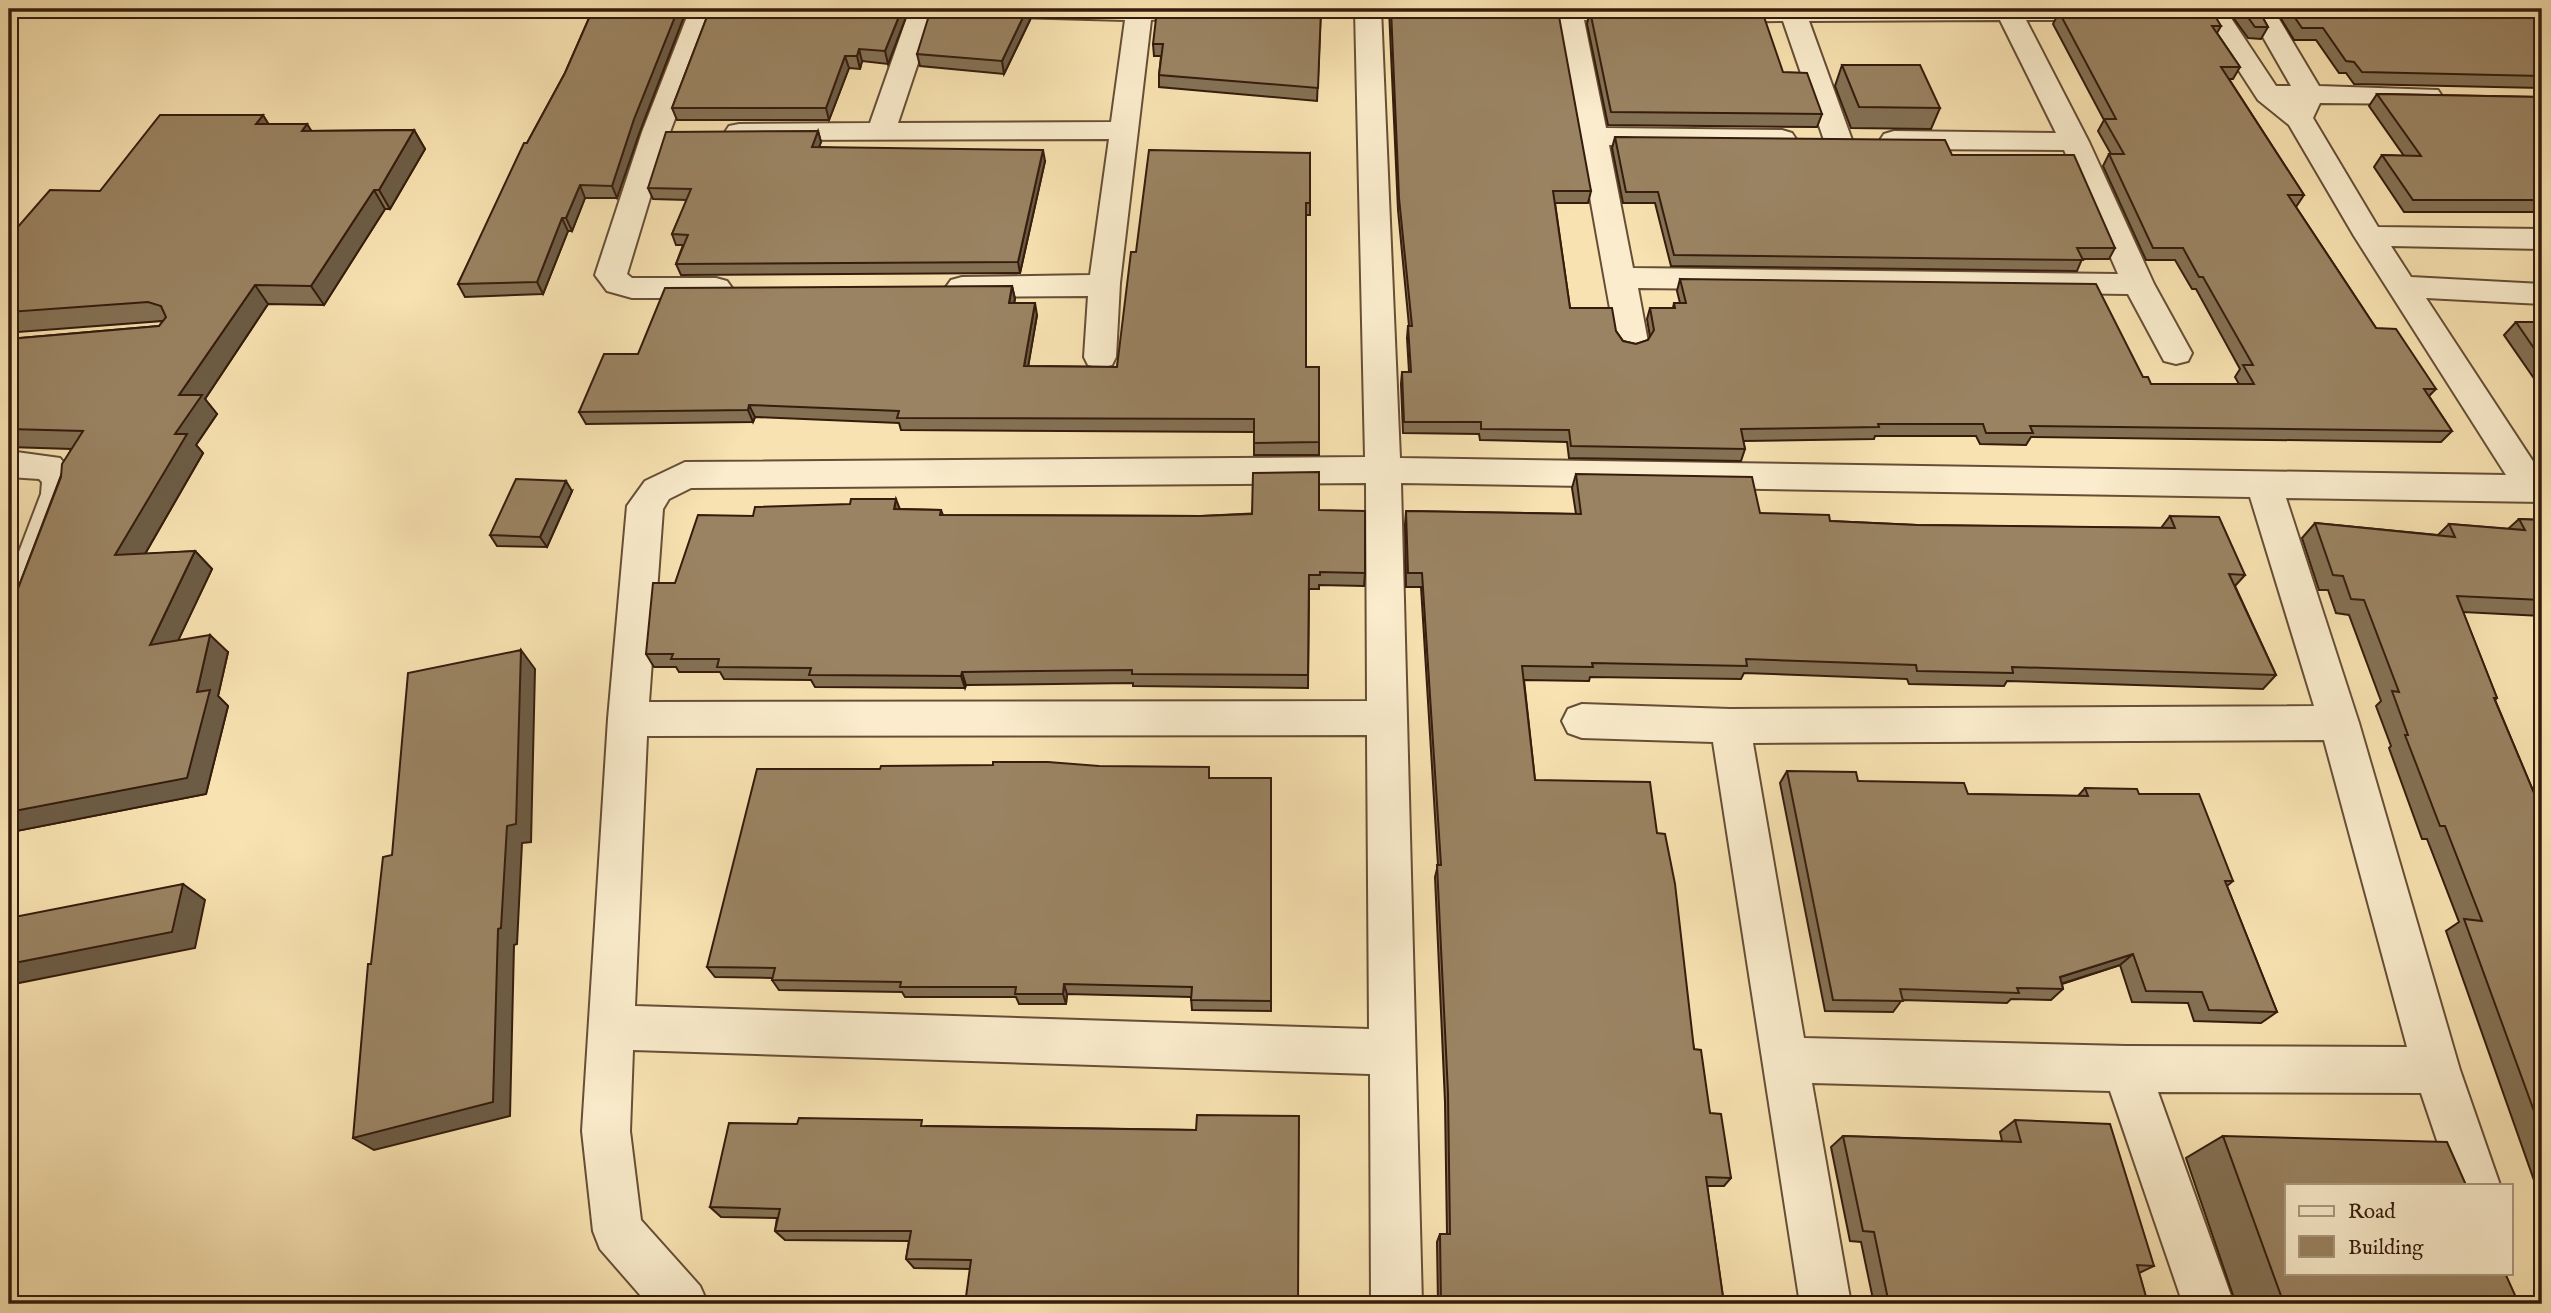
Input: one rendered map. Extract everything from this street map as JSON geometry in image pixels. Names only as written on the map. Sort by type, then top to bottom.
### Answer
[{"type":"street","points":[[677,9],[722,9]]},
{"type":"street","points":[[703,9],[683,132],[611,275],[618,284],[632,288],[743,288]]},
{"type":"street","points":[[881,131],[923,9]]},
{"type":"street","points":[[1016,9],[1191,13]]},
{"type":"street","points":[[1368,9],[1383,470],[1397,1304]]},
{"type":"street","points":[[1500,9],[1662,14]]},
{"type":"street","points":[[2212,9],[2268,94],[2305,107],[2460,97]]},
{"type":"street","points":[[2260,9],[2369,236],[2537,489]]},
{"type":"street","points":[[1689,14],[1794,15],[1854,12],[2010,15],[2095,12]]},
{"type":"street","points":[[1100,357],[1104,283],[1139,13]]},
{"type":"street","points":[[1570,13],[1591,136],[1622,278],[1632,342]]},
{"type":"street","points":[[1794,15],[1838,140]]},
{"type":"street","points":[[2010,15],[2075,142],[2138,284],[2176,352]]},
{"type":"street","points":[[683,132],[1125,130]]},
{"type":"street","points":[[1591,136],[2075,142]]},
{"type":"street","points":[[2369,236],[2542,239]]},
{"type":"street","points":[[1622,278],[2138,284]]},
{"type":"street","points":[[938,287],[1077,287],[1104,283]]},
{"type":"street","points":[[2402,287],[2542,293]]},
{"type":"street","points":[[9,464],[48,467],[60,478],[60,494],[9,626]]},
{"type":"street","points":[[682,1304],[618,1231],[606,1131],[628,719],[645,506],[657,490],[685,475],[1383,470],[2537,489]]},
{"type":"street","points":[[2264,485],[2339,723],[2437,1070],[2476,1184]]},
{"type":"street","points":[[628,719],[1387,718]]},
{"type":"street","points":[[1582,720],[1730,726],[2339,723]]},
{"type":"street","points":[[1730,726],[1825,1304]]},
{"type":"street","points":[[610,1027],[1393,1052]]},
{"type":"street","points":[[1786,1060],[2126,1069],[2437,1070]]},
{"type":"street","points":[[2126,1069],[2208,1304]]},
{"type":"building","points":[[593,9],[678,9],[634,119],[612,186],[580,185],[566,218],[562,218],[537,282],[458,284],[524,143],[527,143],[565,73]]},
{"type":"building","points":[[710,9],[902,9],[885,51],[859,49],[857,56],[845,56],[826,108],[672,108]]},
{"type":"building","points":[[931,9],[1027,9],[1002,61],[917,54]]},
{"type":"building","points":[[1321,9],[1318,88],[1159,75],[1163,44],[1153,44],[1157,10]]},
{"type":"building","points":[[1391,9],[1558,11],[1591,191],[1553,191],[1570,308],[1612,308],[1616,331],[1623,341],[1636,344],[1648,340],[1654,330],[1650,308],[1675,308],[1674,303],[1686,303],[1680,279],[2096,284],[2143,377],[2148,377],[2151,384],[2254,384],[2243,365],[2253,365],[2203,277],[2199,277],[2183,248],[2153,248],[2109,154],[2124,154],[2104,119],[2116,119],[2059,12],[2211,9],[2221,26],[2212,26],[2240,67],[2221,67],[2304,195],[2288,195],[2376,328],[2396,329],[2436,389],[2424,389],[2452,431],[2030,426],[2033,433],[1986,433],[1983,424],[1878,424],[1879,427],[1741,429],[1745,449],[1571,446],[1569,430],[1481,429],[1481,422],[1404,422],[1402,372],[1411,372],[1408,326],[1412,326],[1399,198]]},
{"type":"building","points":[[2242,9],[2258,9],[2268,27],[2255,27]]},
{"type":"building","points":[[2289,9],[2542,9],[2542,76],[2362,72],[2354,62],[2346,61],[2323,28],[2302,28]]},
{"type":"building","points":[[1590,11],[1763,14],[1783,72],[1807,73],[1822,114],[1611,112]]},
{"type":"building","points":[[1842,65],[1920,65],[1940,108],[1859,107]]},
{"type":"building","points":[[2377,94],[2542,97],[2542,200],[2413,200],[2382,155],[2421,156]]},
{"type":"building","points":[[160,115],[263,115],[256,124],[307,124],[302,131],[414,130],[379,190],[374,190],[311,286],[255,285],[179,395],[202,395],[175,434],[187,434],[115,555],[195,551],[150,645],[210,635],[197,692],[210,690],[187,778],[9,812],[9,663],[13,652],[9,652],[9,612],[61,477],[62,464],[83,431],[9,429],[9,339],[159,326],[166,317],[161,306],[148,302],[9,312],[9,245],[15,238],[9,237],[50,190],[100,191]]},
{"type":"building","points":[[818,131],[812,147],[1043,150],[1018,262],[676,264],[688,235],[672,234],[691,189],[648,188],[666,132]]},
{"type":"building","points":[[1615,137],[1945,140],[1952,155],[2074,155],[2115,248],[2077,248],[2083,260],[1674,255],[1658,192],[1626,192]]},
{"type":"building","points":[[1149,150],[1310,153],[1310,203],[1306,203],[1306,367],[1319,367],[1319,442],[1254,443],[1254,419],[897,418],[899,411],[749,405],[748,410],[579,412],[604,354],[638,354],[665,288],[1012,286],[1009,303],[1035,303],[1024,366],[1117,367],[1131,252],[1136,252]]},
{"type":"building","points":[[2516,322],[2542,322],[2542,360]]},
{"type":"building","points":[[1319,472],[1319,510],[1365,511],[1365,573],[1320,572],[1320,575],[1309,575],[1308,675],[1132,674],[1132,670],[962,672],[961,676],[809,675],[811,668],[717,667],[719,659],[671,659],[673,654],[646,654],[653,583],[675,583],[698,515],[753,516],[755,507],[850,504],[851,499],[896,499],[894,509],[941,510],[940,515],[1252,514],[1253,473]]},
{"type":"building","points":[[1576,474],[1752,477],[1760,513],[1829,515],[1830,521],[1917,525],[2175,528],[2170,516],[2219,517],[2245,575],[2229,574],[2276,675],[2012,667],[2013,673],[1917,671],[1916,665],[1746,659],[1747,666],[1592,663],[1593,667],[1522,666],[1535,780],[1650,782],[1657,833],[1665,834],[1675,884],[1694,1049],[1701,1050],[1710,1113],[1721,1114],[1731,1178],[1706,1177],[1724,1304],[1441,1304],[1440,1234],[1450,1234],[1448,1093],[1437,865],[1441,865],[1422,573],[1408,573],[1406,511],[1581,514]]},
{"type":"building","points":[[516,479],[566,481],[540,537],[490,535]]},
{"type":"building","points":[[2519,519],[2542,520],[2542,600],[2457,596],[2497,698],[2494,698],[2542,812],[2542,838],[2537,837],[2542,849],[2542,1133],[2464,919],[2482,921],[2445,826],[2440,826],[2405,735],[2408,735],[2392,691],[2399,692],[2364,600],[2351,599],[2343,576],[2333,575],[2315,523],[2455,537],[2449,524],[2525,530]]},
{"type":"building","points":[[521,650],[516,824],[507,826],[501,928],[498,929],[493,1102],[353,1138],[368,964],[371,964],[383,857],[392,855],[408,673]]},
{"type":"building","points":[[993,762],[1209,767],[1209,778],[1271,778],[1271,1001],[1191,1000],[1192,987],[1064,984],[1063,994],[1015,994],[1016,987],[900,987],[901,982],[772,980],[775,968],[707,967],[757,769],[880,769],[881,766],[993,765]]},
{"type":"building","points":[[1787,771],[1856,772],[1858,781],[1964,783],[1968,794],[2088,796],[2085,788],[2137,789],[2139,794],[2199,794],[2233,881],[2225,881],[2277,1012],[2209,1010],[2202,992],[2146,991],[2133,954],[2060,977],[2063,989],[2017,988],[2019,993],[1900,989],[1903,1001],[1833,1000]]},
{"type":"building","points":[[183,884],[172,932],[9,964],[9,918]]},
{"type":"building","points":[[1197,1115],[1299,1116],[1298,1304],[965,1304],[971,1260],[906,1259],[911,1231],[775,1231],[780,1209],[710,1207],[729,1123],[797,1124],[799,1118],[922,1120],[921,1126],[1196,1130]]},
{"type":"building","points":[[2015,1120],[2110,1124],[2154,1266],[2137,1265],[2148,1304],[1889,1304],[1874,1232],[1863,1231],[1843,1136],[2021,1142]]},
{"type":"building","points":[[2223,1136],[2447,1142],[2466,1184],[2285,1184],[2285,1274],[2505,1274],[2519,1304],[2284,1304]]}]
